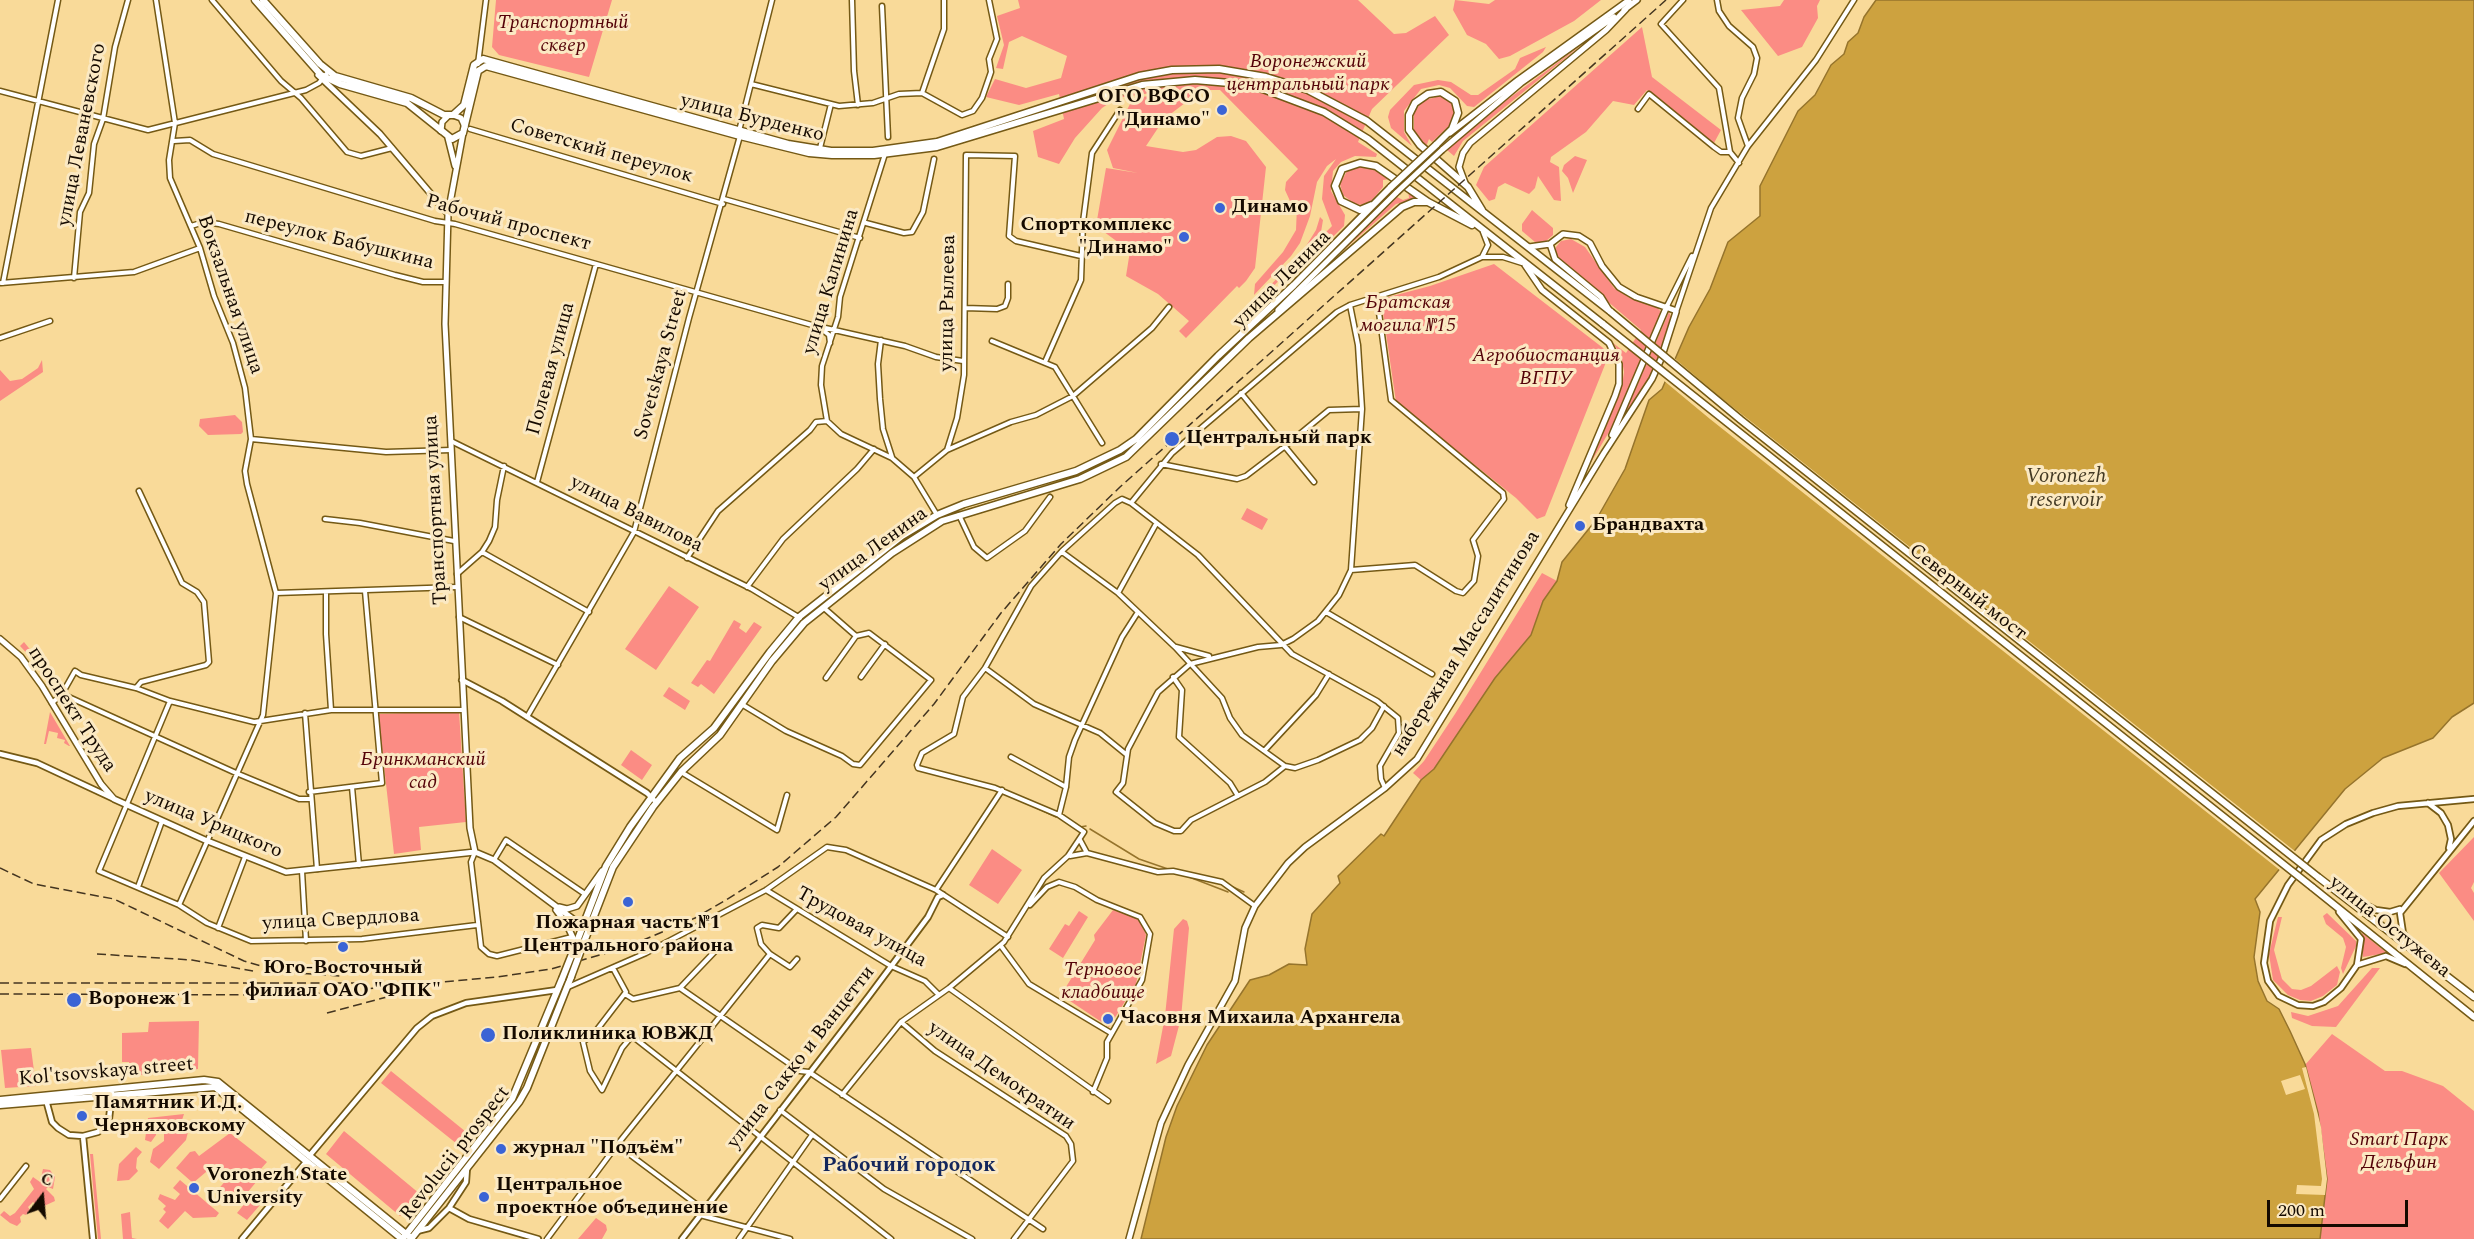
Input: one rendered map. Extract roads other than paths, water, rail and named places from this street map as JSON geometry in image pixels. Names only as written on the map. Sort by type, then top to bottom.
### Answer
[{"type":"main road","points":[[255,0],[313,68],[325,76],[411,98],[430,110],[461,118],[466,130]]},
{"type":"main road","points":[[263,0],[325,76],[392,148],[448,214]]},
{"type":"main road","points":[[1441,139],[1629,0]]},
{"type":"main road","points":[[1484,212],[1468,187],[1459,166],[1466,148],[1606,30],[1636,0]]},
{"type":"main road","points":[[1394,190],[1521,83],[1626,9]]},
{"type":"main road","name":"улица Бурденко","points":[[477,61],[483,59],[740,134],[820,149],[873,151],[914,146],[960,135],[1019,113],[1139,76],[1172,70],[1219,69],[1266,77],[1308,90],[1352,112],[1409,152]]},
{"type":"main road","points":[[441,130],[442,122],[466,102],[477,61]]},
{"type":"main road","name":"улица Бурденко","points":[[478,69],[491,67],[809,153],[832,155],[885,154],[937,147],[1142,85],[1173,81],[1219,81],[1263,89],[1303,102],[1345,124],[1482,230]]},
{"type":"main road","points":[[448,138],[456,139],[466,130],[478,69]]},
{"type":"main road","name":"Транспортная улица","points":[[325,76],[407,103],[448,138],[456,168]]},
{"type":"main road","points":[[1394,190],[1436,145],[1455,124],[1458,106],[1450,95],[1435,92],[1415,103],[1409,115],[1409,130],[1420,145],[1468,187]]},
{"type":"main road","name":"Транспортная улица","points":[[466,130],[456,168],[448,214],[445,282],[454,541],[470,828],[475,852]]},
{"type":"main road","name":"Северный мост","points":[[1409,152],[1611,312],[1741,420],[2318,877],[2474,997]]},
{"type":"main road","points":[[1378,202],[1360,210],[1341,201],[1335,186],[1342,170],[1360,163],[1376,166],[1428,202],[1482,230]]},
{"type":"main road","name":"улица Ленина","points":[[551,904],[565,909],[577,906],[653,800],[710,747],[743,705],[772,660],[802,620],[823,608],[927,529],[959,514],[1080,479],[1126,457],[1378,202],[1394,190]]},
{"type":"main road","name":"улица Ленина","points":[[558,990],[576,944],[613,867],[680,758],[725,715],[770,652],[802,620],[902,536],[937,514],[1076,471],[1104,460],[1136,439],[1246,336],[1267,323],[1296,289],[1394,190]]},
{"type":"main road","points":[[1267,323],[1402,207],[1414,202],[1428,202]]},
{"type":"main road","name":"Северный мост","points":[[1482,230],[2312,887]]},
{"type":"main road","points":[[1529,247],[1550,244],[1563,234],[1585,239],[1609,276],[1619,287],[1636,297],[1667,306],[1676,312]]},
{"type":"main road","points":[[1550,244],[1556,259],[1601,297],[1611,312]]},
{"type":"main road","points":[[1524,263],[1538,286],[1609,343],[1619,364],[1619,384],[1615,396],[1561,524]]},
{"type":"main road","name":"набережная Массалитинова","points":[[1604,453],[1667,306]]},
{"type":"main road","name":"набережная Массалитинова","points":[[1129,1239],[1161,1123],[1188,1065],[1235,981],[1245,928],[1255,906],[1288,863],[1305,847],[1407,770],[1427,744],[1656,371],[1676,312]]},
{"type":"main road","name":"проспект Труда","points":[[0,639],[21,657],[102,784],[114,799]]},
{"type":"main road","name":"улица Урицкого","points":[[114,799],[205,840],[280,870],[317,870],[475,852],[494,860],[585,928]]},
{"type":"main road","name":"улица Ленина","points":[[567,987],[584,942],[585,928],[606,866]]},
{"type":"main road","name":"улица Остужева","points":[[2312,887],[2474,1017]]},
{"type":"main road","points":[[551,904],[566,923],[576,944]]},
{"type":"main road","name":"Revolucii prospect","points":[[407,1238],[417,1231],[527,1088],[567,987]]},
{"type":"main road","name":"Revolucii prospect","points":[[407,1238],[512,1099],[558,990]]},
{"type":"main road","name":"Kol'tsovskaya street","points":[[0,1100],[112,1092],[204,1080],[218,1082],[308,1159],[407,1238]]},
{"type":"main road","name":"Kol'tsovskaya street","points":[[0,1105],[46,1098]]},
{"type":"street","points":[[58,0],[40,104],[1,283],[135,272],[200,248]]},
{"type":"street","name":"улица Леваневского","points":[[74,278],[80,212],[89,193],[94,144],[103,119],[115,46],[128,0]]},
{"type":"street","name":"Вокзальная улица","points":[[156,0],[175,123],[174,141],[169,160],[170,178],[200,248],[214,296],[233,341],[245,388],[251,439],[245,471],[247,484],[276,593],[263,715],[205,840],[179,905]]},
{"type":"street","points":[[213,0],[347,152],[361,156],[392,148]]},
{"type":"street","points":[[478,69],[477,61],[486,0]]},
{"type":"street","name":"Sovetskaya Street","points":[[527,717],[634,532],[723,201],[772,0]]},
{"type":"street","points":[[852,0],[854,71],[858,105]]},
{"type":"street","points":[[922,93],[944,29],[944,0]]},
{"type":"street","points":[[751,84],[831,104],[858,105],[899,94],[922,93],[962,115],[973,111],[982,98],[992,72],[989,59],[997,39],[988,0]]},
{"type":"street","points":[[1683,0],[1661,24],[1719,88],[1730,152],[1739,163]]},
{"type":"street","points":[[1717,0],[1719,11],[1729,26],[1753,47],[1757,58],[1754,74],[1742,98],[1738,118],[1748,146]]},
{"type":"street","points":[[1676,312],[1711,208],[1748,146],[1816,60],[1854,0]]},
{"type":"street","points":[[882,6],[888,137]]},
{"type":"street","points":[[0,92],[40,104],[70,108],[148,130],[293,93],[311,87],[325,76]]},
{"type":"street","points":[[1638,109],[1649,94],[1714,147],[1721,152],[1730,152]]},
{"type":"street","points":[[820,149],[831,104]]},
{"type":"street","points":[[1045,362],[1079,286],[1092,153],[1120,110]]},
{"type":"street","name":"Советский переулок","points":[[466,130],[860,238]]},
{"type":"street","name":"Рабочий проспект","points":[[174,141],[190,140],[213,154],[435,221],[447,222],[819,327],[835,329]]},
{"type":"street","name":"улица Калинина","points":[[827,420],[821,375],[835,329],[840,297],[866,223],[885,154]]},
{"type":"street","name":"улица Рылеева","points":[[947,450],[957,418],[963,361],[966,155],[1015,156],[1012,170],[1009,236],[1016,241],[1081,256]]},
{"type":"street","points":[[866,223],[904,233],[912,232],[923,212],[934,159]]},
{"type":"street","name":"переулок Бабушкина","points":[[191,226],[204,222],[219,224],[395,275],[423,282],[445,282]]},
{"type":"street","points":[[1482,230],[1488,246],[1482,257]]},
{"type":"street","points":[[1667,306],[1698,245]]},
{"type":"street","points":[[1131,503],[1161,464],[1320,326],[1350,305],[1439,277],[1482,257],[1503,257],[1524,263]]},
{"type":"street","name":"Полевая улица","points":[[537,482],[596,264]]},
{"type":"street","points":[[965,308],[997,309],[1005,306],[1008,284]]},
{"type":"street","points":[[1351,570],[1415,565],[1463,593],[1474,581],[1478,556],[1473,540],[1504,499],[1503,493],[1391,400],[1377,298]]},
{"type":"street","points":[[1285,766],[1265,782],[1191,820],[1181,831],[1155,823],[1116,792],[1123,783],[1127,755],[1154,698],[1173,677],[1190,664],[1210,657],[1281,645],[1318,621],[1326,612],[1351,570],[1362,409],[1358,345],[1350,305]]},
{"type":"street","points":[[914,477],[947,450],[1011,422],[1036,415],[1073,396],[1152,328],[1169,307]]},
{"type":"street","points":[[0,338],[50,321]]},
{"type":"street","points":[[819,327],[829,335],[830,343]]},
{"type":"street","points":[[835,329],[936,357],[963,361]]},
{"type":"street","points":[[881,340],[878,364],[883,429],[892,458]]},
{"type":"street","points":[[992,341],[1045,362],[1059,372],[1102,443]]},
{"type":"street","points":[[1241,393],[1314,482]]},
{"type":"street","points":[[1161,464],[1237,479],[1246,476],[1329,410],[1362,409]]},
{"type":"street","points":[[687,558],[718,511],[810,430],[816,422],[827,420],[841,434],[892,458],[914,477],[937,514]]},
{"type":"street","points":[[251,439],[386,452],[451,450]]},
{"type":"street","name":"улица Вавилова","points":[[450,441],[747,587],[802,620]]},
{"type":"street","points":[[747,587],[783,539],[856,470],[874,449]]},
{"type":"street","points":[[456,574],[482,552],[495,527],[497,500],[504,466]]},
{"type":"street","points":[[136,688],[141,681],[206,665],[209,662],[204,603],[197,592],[182,583],[139,491]]},
{"type":"street","points":[[959,514],[974,547],[987,558],[1025,531],[1050,497]]},
{"type":"street","points":[[842,1095],[900,1022],[949,988],[1001,945],[1044,878],[1068,856],[1084,832],[1059,815],[1002,790],[918,768],[917,765],[922,753],[954,734],[963,697],[985,668],[1031,586],[1062,551],[1122,499],[1131,503],[1198,555],[1268,627],[1281,645],[1384,706],[1398,718],[1401,727],[1380,766],[1381,779],[1385,788]]},
{"type":"street","points":[[325,519],[360,523],[454,541]]},
{"type":"street","points":[[1118,593],[1156,524]]},
{"type":"street","points":[[1062,551],[1118,593],[1175,647],[1222,698],[1230,718],[1242,735],[1255,747],[1265,750],[1285,766],[1295,768],[1360,740],[1372,728],[1384,706]]},
{"type":"street","points":[[482,552],[589,612]]},
{"type":"street","points":[[276,593],[457,587]]},
{"type":"street","points":[[309,792],[382,783],[365,591]]},
{"type":"street","points":[[326,592],[326,634],[332,710]]},
{"type":"street","points":[[823,608],[856,636]]},
{"type":"street","points":[[1059,815],[1066,787],[1069,757],[1122,637],[1138,612]]},
{"type":"street","points":[[1326,612],[1432,674]]},
{"type":"street","points":[[459,617],[558,665]]},
{"type":"street","points":[[743,705],[786,731],[842,756],[853,764],[860,765],[931,680],[869,633],[856,636],[826,678]]},
{"type":"street","points":[[861,677],[885,644]]},
{"type":"street","points":[[1175,647],[1210,657]]},
{"type":"street","points":[[985,668],[1034,704],[1100,733],[1127,755]]},
{"type":"street","points":[[52,703],[62,694],[75,671],[81,675],[136,688],[170,700],[259,722],[332,710],[375,708],[464,710]]},
{"type":"street","points":[[1265,750],[1316,695],[1329,674]]},
{"type":"street","points":[[1173,677],[1182,690],[1179,737],[1230,783],[1238,796]]},
{"type":"street","points":[[462,680],[527,717],[647,793],[653,800]]},
{"type":"street","points":[[62,694],[154,738],[236,773],[299,799],[310,799]]},
{"type":"street","points":[[126,805],[170,700]]},
{"type":"street","points":[[305,713],[309,792],[317,870]]},
{"type":"street","name":"улица Урицкого","points":[[0,754],[37,764],[114,799]]},
{"type":"street","points":[[1011,757],[1066,787]]},
{"type":"street","points":[[681,772],[777,830],[787,795]]},
{"type":"street","points":[[352,787],[359,865]]},
{"type":"street","points":[[936,890],[1002,790]]},
{"type":"street","points":[[2326,899],[2359,935],[2362,947],[2357,965],[2341,988],[2324,1002],[2313,1006],[2298,1005],[2279,996],[2268,981],[2264,963],[2267,933],[2274,910],[2288,885],[2321,840],[2346,824],[2373,813],[2428,803],[2474,799]]},
{"type":"street","points":[[2428,803],[2441,813],[2448,825],[2451,839],[2448,851]]},
{"type":"street","name":"улица Свердлова","points":[[126,805],[99,868],[101,872],[179,905],[218,928],[251,941],[362,939],[477,926]]},
{"type":"street","points":[[138,887],[162,821]]},
{"type":"street","points":[[2422,955],[2403,933],[2399,919],[2402,908],[2474,821]]},
{"type":"street","points":[[494,860],[506,840],[585,894]]},
{"type":"street","points":[[1080,840],[1087,853]]},
{"type":"street","points":[[567,987],[613,968],[766,890],[827,847],[846,850],[936,890],[1008,937]]},
{"type":"street","points":[[475,852],[471,862],[477,926],[481,946],[489,954],[497,956],[572,937]]},
{"type":"street","points":[[1068,856],[1087,853],[1158,872],[1173,871],[1222,882],[1255,906]]},
{"type":"street","points":[[218,928],[246,857]]},
{"type":"street","points":[[302,871],[306,941]]},
{"type":"street","points":[[1028,906],[1047,887],[1059,882],[1083,890],[1097,900],[1143,919],[1150,934],[1142,980],[1111,1033],[1105,1047],[1107,1058],[1093,1092]]},
{"type":"street","points":[[2333,887],[2376,910],[2390,912],[2402,908]]},
{"type":"street","name":"Трудовая улица","points":[[766,890],[891,966],[925,981],[938,994]]},
{"type":"street","name":"улица Сакко и Ванцетти","points":[[682,1239],[928,917],[938,897],[943,895]]},
{"type":"street","points":[[796,910],[779,928],[762,925],[757,928],[759,939],[770,954],[790,967],[796,959]]},
{"type":"street","points":[[613,968],[625,994],[633,999],[680,988],[721,945]]},
{"type":"street","points":[[1001,945],[1029,984],[1111,1033]]},
{"type":"street","points":[[547,1239],[617,1144],[770,954]]},
{"type":"street","points":[[2357,965],[2386,956],[2413,968]]},
{"type":"street","points":[[680,988],[800,1071],[809,1072],[1043,1229]]},
{"type":"street","points":[[949,988],[1108,1101]]},
{"type":"street","points":[[242,1239],[417,1028],[432,1016],[466,1002],[558,990]]},
{"type":"street","points":[[625,994],[596,1030],[583,1042],[590,1071],[602,1090],[618,1055],[632,1036],[758,1138],[792,1161],[891,1239]]},
{"type":"street","name":"улица Демократии","points":[[900,1022],[935,1051],[1066,1136],[1073,1149],[1073,1161],[1027,1220]]},
{"type":"street","points":[[46,1098],[52,1122],[69,1135],[83,1137],[98,1132],[104,1126],[111,1113],[112,1092]]},
{"type":"street","points":[[780,1110],[884,1189],[972,1239]]},
{"type":"street","points":[[740,1239],[812,1135]]},
{"type":"street","points":[[83,1137],[93,1239]]},
{"type":"street","points":[[617,1144],[702,1212],[790,1239]]},
{"type":"street","points":[[0,1198],[26,1166]]},
{"type":"street","points":[[417,1231],[429,1228],[449,1208],[466,1182],[467,1168]]},
{"type":"street","points":[[449,1208],[469,1219],[538,1239]]},
{"type":"street","points":[[1014,1239],[1027,1220]]},
{"type":"water","name":"Voronezh reservoir","points":[[1876,0],[2474,0],[2474,703],[2452,717],[2433,738],[2383,758],[2345,789],[2255,899],[2260,912],[2254,957],[2258,981],[2267,1001],[2279,1009],[2305,1064],[2318,1113],[2327,1179],[2320,1239],[1141,1239],[1166,1137],[1177,1106],[1207,1045],[1250,980],[1269,975],[1289,964],[1307,965],[1305,949],[1312,914],[1340,883],[1338,876],[1381,834],[1384,836],[1421,780],[1434,769],[1495,678],[1531,635],[1543,601],[1557,581],[1562,562],[1596,520],[1625,469],[1649,400],[1662,389],[1689,327],[1710,289],[1728,242],[1760,216],[1760,186],[1798,111],[1815,95],[1831,65],[1844,54],[1848,42],[1858,33],[1864,17]]},
{"type":"waterway","points":[[1022,801],[1056,817]]},
{"type":"waterway","points":[[1063,815],[1080,827],[1086,826]]},
{"type":"waterway","points":[[1090,829],[1139,859],[1168,869]]},
{"type":"waterway","points":[[1184,875],[1228,892]]},
{"type":"waterway","points":[[1233,887],[1244,892]]},
{"type":"railway","points":[[0,994],[299,995],[497,977],[551,969],[627,947],[695,918],[726,900],[778,867],[836,817],[934,704],[1001,613],[1061,544],[1120,487],[1666,0]]},
{"type":"railway","points":[[0,868],[34,884],[114,899],[244,961],[282,972],[341,976]]},
{"type":"railway","points":[[97,954],[192,960],[253,971]]},
{"type":"railway","points":[[0,983],[355,983]]},
{"type":"railway","points":[[327,1013],[398,994]]},
{"type":"place","name":"ОГО ВФСО \"Динамо\"","points":[[1222,110]]},
{"type":"place","name":"Динамо","points":[[1220,208]]},
{"type":"place","name":"Спорткомплекс \"Динамо\"","points":[[1184,237]]},
{"type":"place","name":"Центральный парк","points":[[1172,439]]},
{"type":"place","name":"Брандвахта","points":[[1580,526]]},
{"type":"place","name":"Пожарная часть №1 Центрального района","points":[[628,902]]},
{"type":"place","name":"Юго-Восточный филиал ОАО \"ФПК\"","points":[[343,947]]},
{"type":"place","name":"Воронеж 1","points":[[74,1000]]},
{"type":"place","name":"Часовня Михаила Архангела","points":[[1108,1019]]},
{"type":"place","name":"Поликлиника ЮВЖД","points":[[488,1035]]},
{"type":"place","name":"Памятник И.Д. Черняховскому","points":[[82,1116]]},
{"type":"place","name":"журнал \"Подъём\"","points":[[501,1149]]},
{"type":"place","name":"Voronezh State University","points":[[194,1188]]},
{"type":"place","name":"Центральное проектное объединение","points":[[484,1197]]},
{"type":"district","name":"Рабочий городок","points":[[909,1167]]},
{"type":"park label","name":"Транспортный сквер","points":[[563,36]]},
{"type":"park label","name":"Воронежский центральный парк","points":[[1308,74]]},
{"type":"park label","name":"Братская могила №15","points":[[1408,316]]},
{"type":"park label","name":"Агробиостанция ВГПУ","points":[[1546,368]]},
{"type":"park label","name":"Бринкманский сад","points":[[423,772]]},
{"type":"park label","name":"Терновое кладбище","points":[[1103,982]]},
{"type":"park label","name":"Smart Парк Дельфин","points":[[2399,1152]]}]
